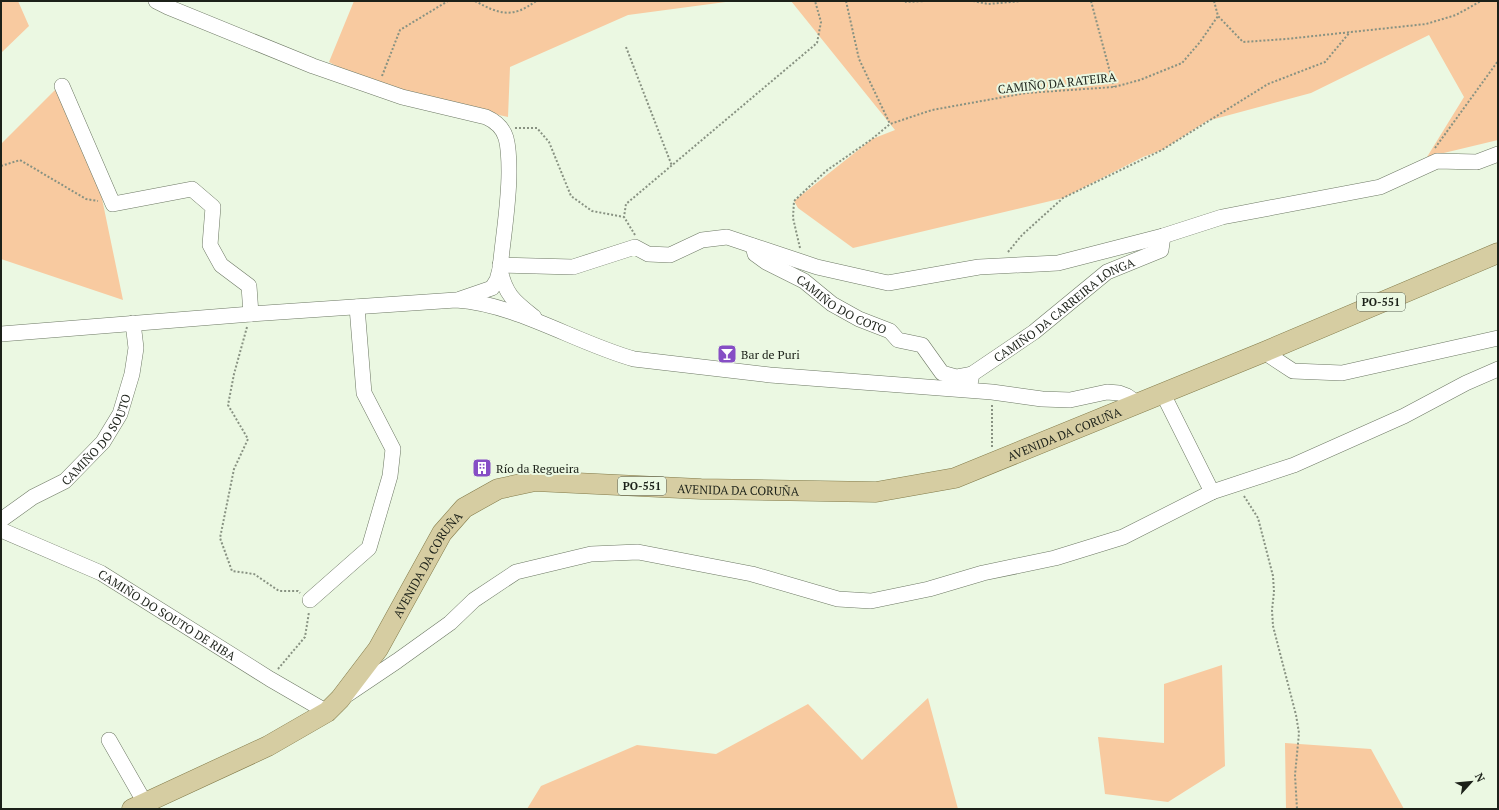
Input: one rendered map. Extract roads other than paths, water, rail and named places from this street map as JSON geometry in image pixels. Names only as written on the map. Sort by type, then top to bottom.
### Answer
[{"type":"main road","name":"PO-551","points":[[1264,352],[1498,253]]},
{"type":"main road","name":"AVENIDA DA CORUÑA","points":[[138,806],[268,746],[333,706],[378,650],[442,533],[464,508],[498,489],[535,481],[701,489],[876,492],[955,478],[991,464],[1132,400],[1162,392],[1264,352]]},
{"type":"street","points":[[156,1],[313,66],[402,97],[494,120],[506,137],[509,156],[509,188],[500,267],[497,280],[485,298],[484,305]]},
{"type":"street","points":[[62,86],[113,204],[192,189],[212,207],[210,245],[221,265],[249,286],[251,314]]},
{"type":"street","points":[[500,267],[573,267],[635,247],[648,254],[670,255],[702,240],[727,237],[817,267],[888,283],[979,267],[1058,263],[1163,236],[1222,217],[1380,187],[1437,161],[1477,162],[1498,154]]},
{"type":"street","name":"CAMIÑO DA CARREIRA LONGA","points":[[972,374],[1034,332],[1107,272],[1161,250],[1163,236]]},
{"type":"street","name":"CAMIÑO DO COTO","points":[[753,246],[755,254],[766,262],[804,281],[832,304],[859,319],[890,331],[898,340],[922,345],[942,372],[956,377],[972,374]]},
{"type":"street","points":[[500,267],[503,283],[509,299],[507,311]]},
{"type":"street","points":[[456,300],[492,288],[500,288],[506,291],[519,305],[545,325]]},
{"type":"street","points":[[1,334],[251,314],[456,300],[467,301],[507,311],[613,353],[634,359],[770,375],[992,392],[1042,399],[1070,400],[1107,392],[1119,392],[1132,400]]},
{"type":"street","points":[[310,600],[369,548],[390,476],[393,449],[364,393],[357,307]]},
{"type":"street","name":"CAMIÑO DO SOUTO","points":[[1,520],[33,498],[64,481],[103,442],[120,414],[132,374],[136,348],[133,323]]},
{"type":"street","points":[[1264,352],[1293,371],[1342,373],[1498,338]]},
{"type":"street","points":[[333,706],[450,623],[474,600],[516,572],[591,554],[638,552],[752,574],[838,599],[871,601],[929,589],[983,573],[1055,558],[1123,537],[1212,492],[1294,464],[1404,416],[1498,369]]},
{"type":"street","points":[[968,390],[972,374]]},
{"type":"street","points":[[1162,392],[1212,492]]},
{"type":"street","points":[[1090,396],[1100,400],[1110,410]]},
{"type":"street","name":"CAMIÑO DO SOUTO DE RIBA","points":[[1,530],[102,573],[270,679],[333,706]]},
{"type":"street","points":[[109,740],[138,806]]},
{"type":"place","name":"Bar de Puri","points":[[727,354]]},
{"type":"place","name":"Río da Regueira","points":[[482,468]]}]
